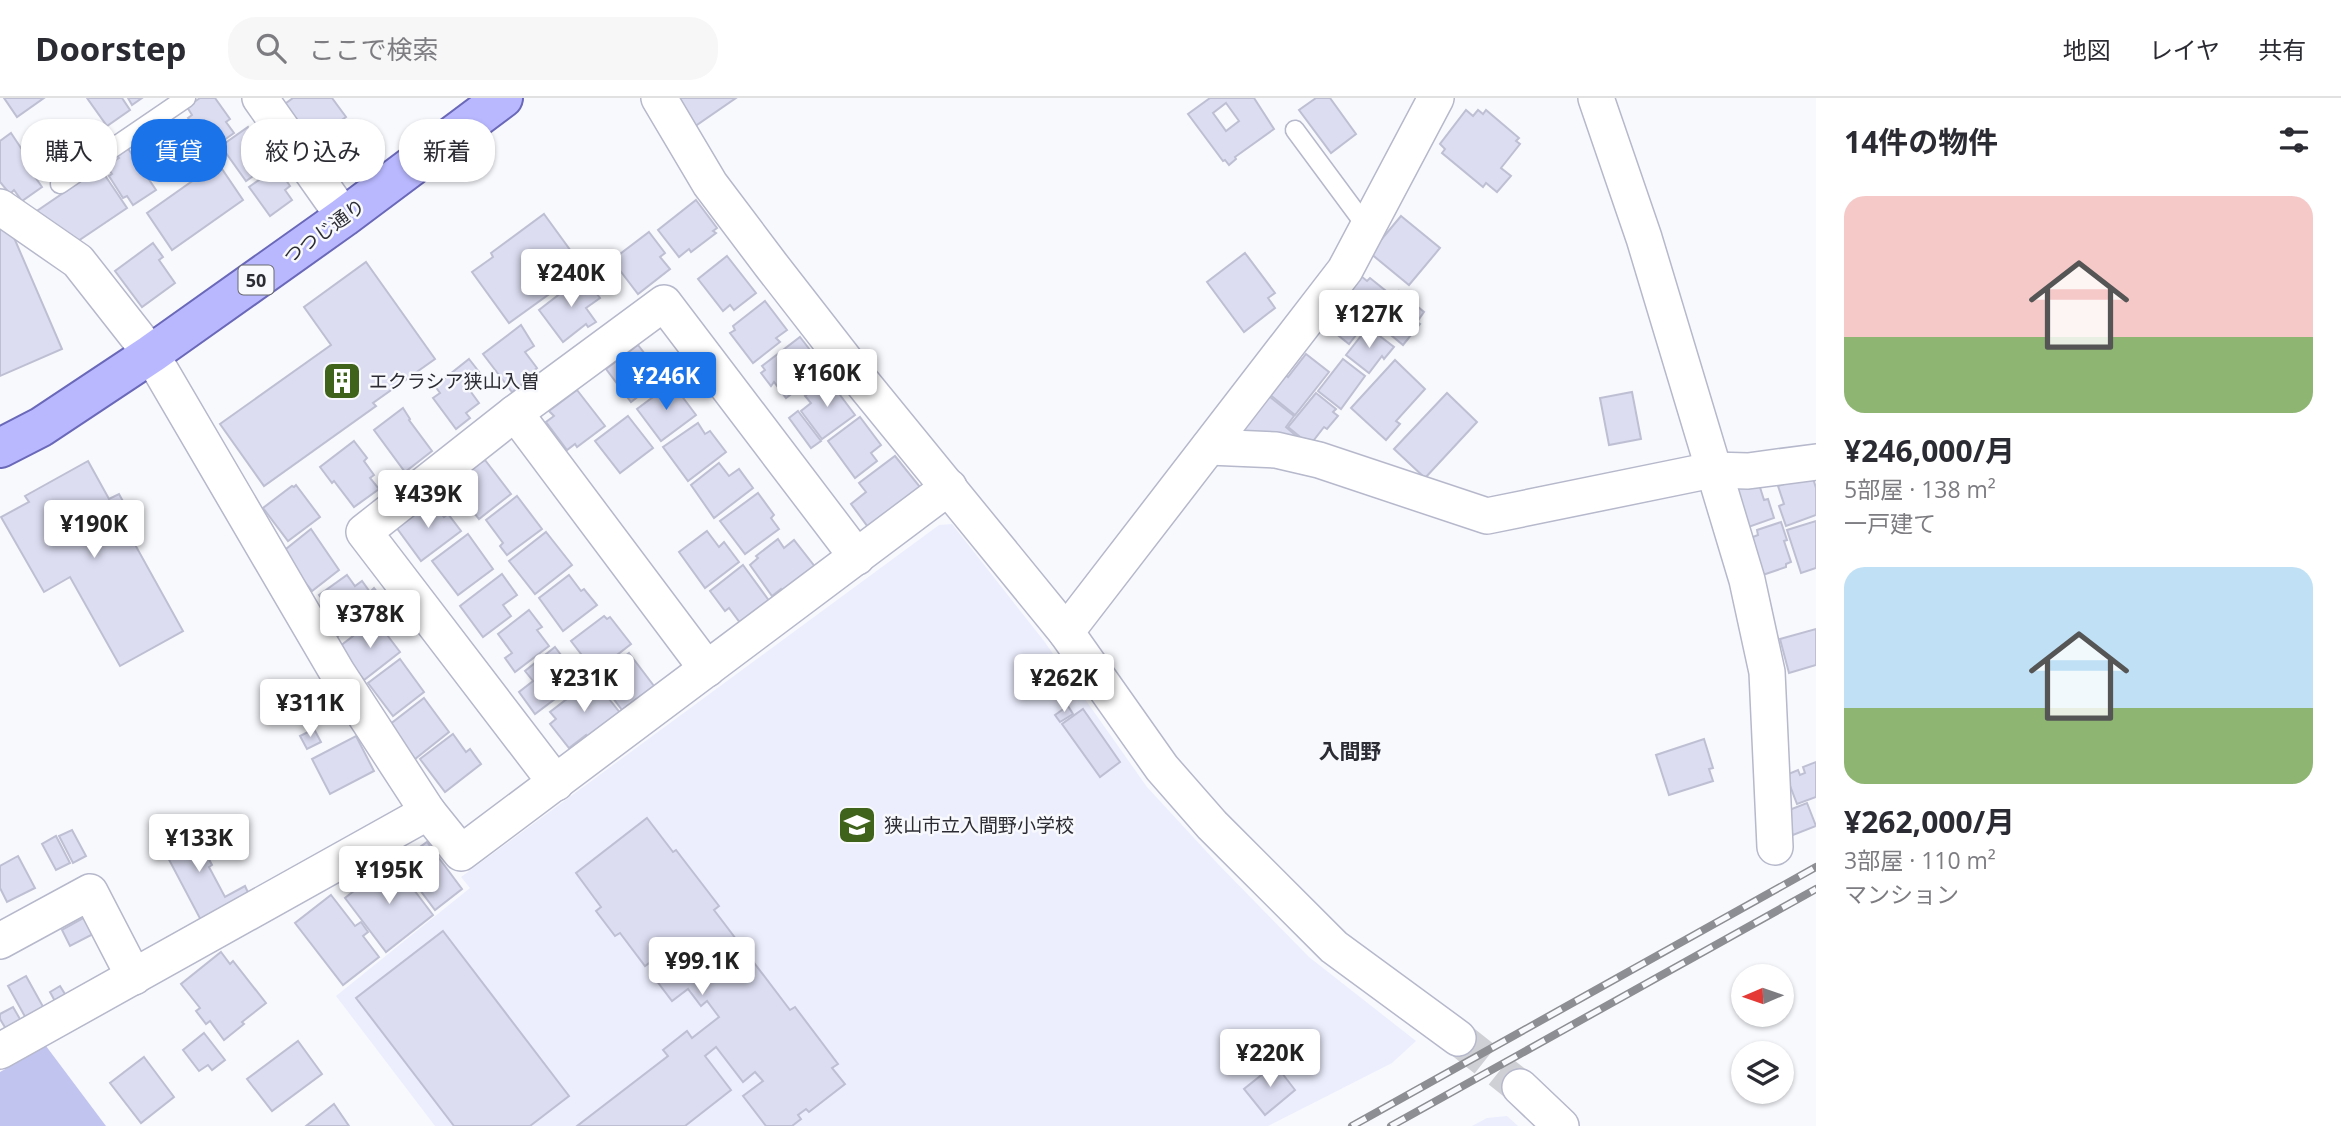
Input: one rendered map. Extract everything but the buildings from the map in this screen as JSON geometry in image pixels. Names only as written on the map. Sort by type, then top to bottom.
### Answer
[{"type":"main road","name":"つつじ通り","points":[[0,448],[41,427],[151,354],[344,217],[503,98]]},
{"type":"street","points":[[260,98],[344,217]]},
{"type":"street","points":[[660,98],[718,194],[862,382],[1066,632],[1161,768],[1212,825],[1334,947],[1458,1038]]},
{"type":"street","points":[[1066,632],[1345,270],[1436,98]]},
{"type":"street","points":[[1596,98],[1644,238],[1747,580],[1767,672],[1775,847]]},
{"type":"street","points":[[0,207],[78,261],[151,354],[337,673],[428,812],[461,853],[949,487]]},
{"type":"street","points":[[556,783],[364,531],[515,413],[664,303],[858,557]]},
{"type":"street","points":[[515,413],[707,669]]},
{"type":"street","points":[[1209,447],[1276,450],[1319,460],[1487,516],[1712,470],[1748,471],[1816,462]]},
{"type":"street","points":[[0,1051],[428,812]]},
{"type":"street","points":[[0,941],[90,892],[134,977]]},
{"type":"street","points":[[1520,1087],[1561,1126]]},
{"type":"lane","points":[[60,184],[186,98]]},
{"type":"lane","points":[[1296,130],[1366,226]]},
{"type":"shaded area","name":"狭山市立入間野小学校","points":[[952,524],[1044,641],[1147,787],[1309,957],[1416,1041],[1392,1063],[1268,1126],[435,1126],[336,996],[470,888],[461,877],[939,525]]},
{"type":"shaded area","points":[[46,1046],[106,1126],[0,1126],[0,1072]]},
{"type":"shaded area","points":[[1507,1116],[1518,1126],[1472,1126],[1487,1118]]},
{"type":"tunnel","points":[[1458,1038],[1520,1087]]},
{"type":"railway","points":[[1352,1126],[1816,867]]},
{"type":"railway","points":[[1391,1126],[1816,889]]},
{"type":"place","name":"エクラシア狭山入曽","points":[[342,381]]},
{"type":"place","name":"狭山市立入間野小学校","points":[[857,825]]},
{"type":"district","name":"入間野","points":[[1350,751]]}]
